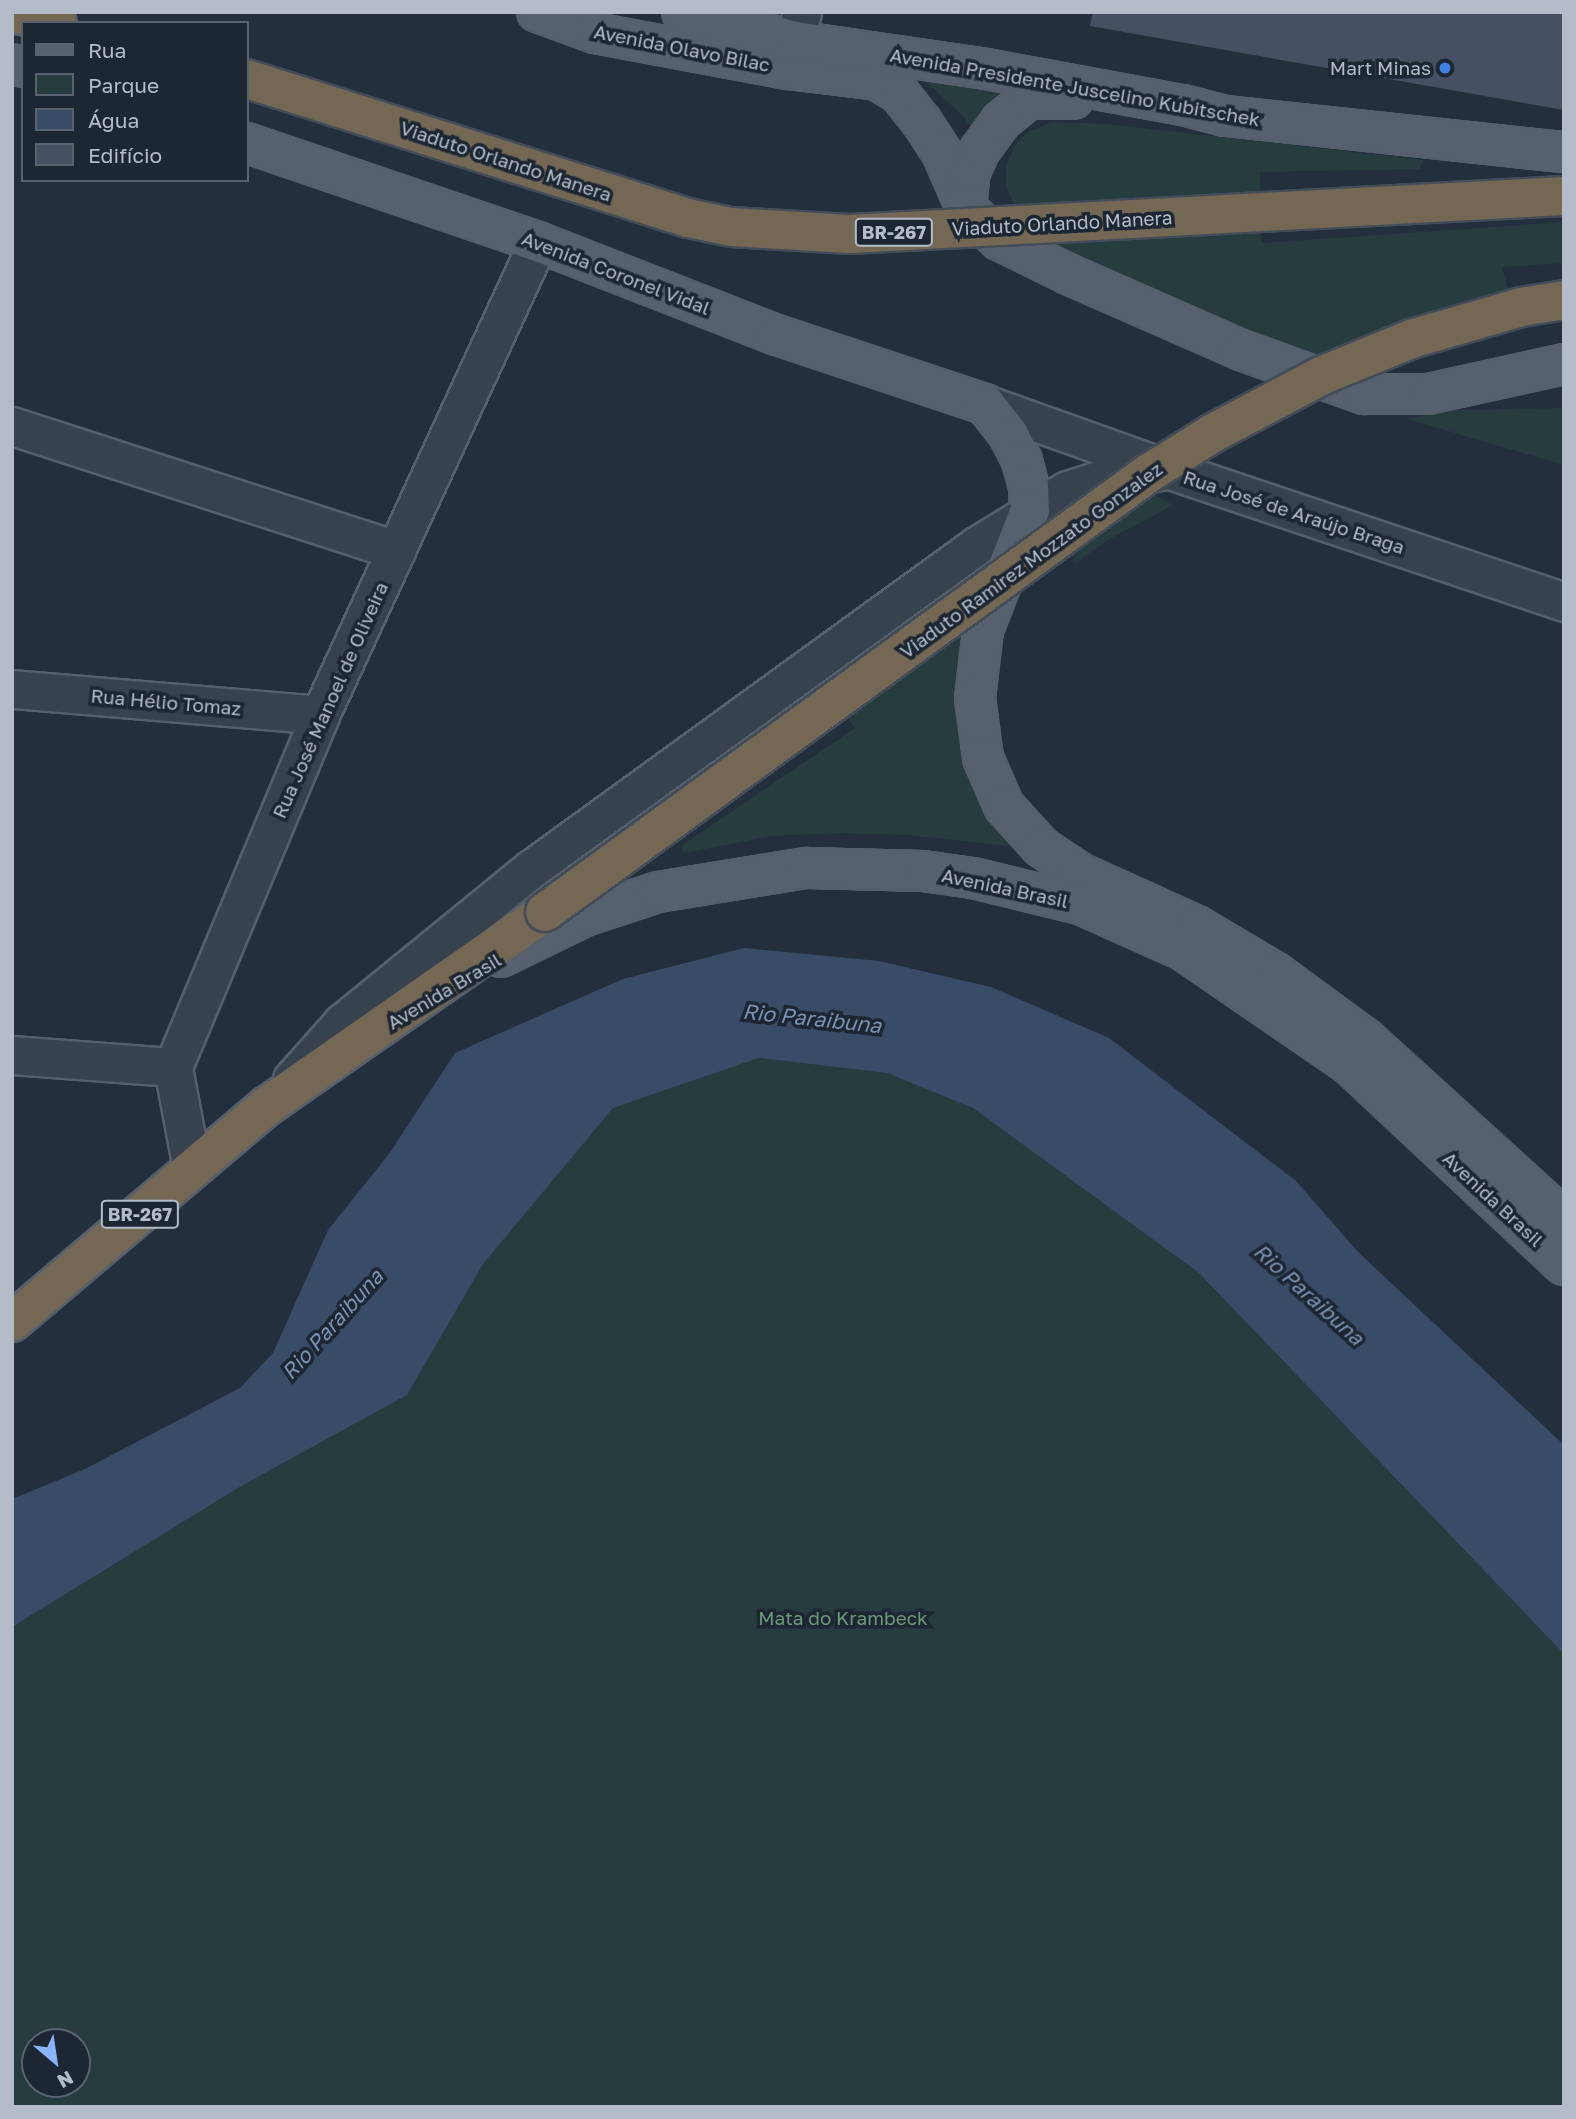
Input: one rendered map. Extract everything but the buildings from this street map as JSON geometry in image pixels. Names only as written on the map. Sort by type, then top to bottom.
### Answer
[{"type":"highway","points":[[12,13],[48,21]]},
{"type":"highway","name":"Viaduto Orlando Manera","points":[[248,79],[688,218],[730,227],[850,234],[1564,196]]},
{"type":"highway","name":"Viaduto Ramirez Mozzato Gonzalez","points":[[545,912],[1082,522],[1213,433],[1322,375],[1411,339],[1521,307],[1564,300]]},
{"type":"highway","name":"Avenida Brasil","points":[[12,1322],[267,1106],[545,912]]},
{"type":"main road","name":"Avenida Olavo Bilac","points":[[537,12],[606,22],[795,41]]},
{"type":"main road","name":"Avenida Olavo Bilac","points":[[682,12],[795,41]]},
{"type":"main road","name":"Avenida Presidente Juscelino Kubitschek","points":[[795,41],[986,69],[1183,105],[1225,116],[1564,152]]},
{"type":"main road","name":"Avenida Presidente Juscelino Kubitschek","points":[[795,41],[899,93],[942,153],[966,208],[999,240],[1068,274],[1241,350],[1364,394],[1428,394],[1561,367]]},
{"type":"main road","points":[[966,208],[970,172],[980,150],[1001,121],[1028,99],[1076,99],[1164,112],[1225,116]]},
{"type":"main road","name":"Avenida Coronel Vidal","points":[[248,143],[538,242],[778,335],[985,404]]},
{"type":"main road","name":"Avenida Brasil","points":[[985,404],[1009,435],[1022,461],[1029,487],[1030,510],[983,630],[975,698],[984,758],[1004,806],[1041,847],[1080,873],[1197,926],[1276,973],[1355,1031],[1564,1219]]},
{"type":"main road","name":"Avenida Brasil","points":[[362,1041],[511,951],[584,916],[658,892],[807,868],[923,871],[973,878],[1080,904],[1182,950],[1349,1064],[1564,1265]]},
{"type":"main road","points":[[1476,1183],[1487,1177],[1500,1181],[1564,1239]]},
{"type":"street","name":"Rua José Manoel de Oliveira","points":[[173,1067],[320,715],[538,242]]},
{"type":"street","name":"Rua José de Araújo Braga","points":[[985,404],[1170,470],[1564,602]]},
{"type":"street","points":[[12,426],[397,550]]},
{"type":"street","name":"Avenida Brasil","points":[[267,1106],[342,1023],[531,869],[976,546],[1030,510],[1092,481],[1111,476],[1170,470]]},
{"type":"street","name":"Rua Hélio Tomaz","points":[[12,689],[320,715]]},
{"type":"street","points":[[12,1055],[173,1067],[192,1169]]},
{"type":"green space","points":[[925,81],[993,86],[1004,91],[971,127],[963,116]]},
{"type":"green space","points":[[1052,122],[1107,124],[1423,160],[1420,169],[1260,172],[1261,243],[1564,222],[1564,263],[1502,267],[1518,330],[1371,369],[1320,361],[1098,267],[1054,242],[1018,213],[1006,187],[1006,165],[1014,147],[1027,132]]},
{"type":"green space","points":[[1564,408],[1564,465],[1407,419],[1453,410]]},
{"type":"green space","points":[[1141,488],[1173,505],[1108,540],[1074,564],[1063,514]]},
{"type":"green space","points":[[973,572],[979,575],[976,781],[1009,846],[907,835],[840,833],[772,836],[684,853],[681,846],[855,728],[824,684],[838,673],[869,684],[933,637],[908,620]]},
{"type":"green space","name":"Mata do Krambeck","points":[[759,1058],[887,1073],[973,1108],[1199,1273],[1564,1654],[1564,2107],[12,2107],[12,1627],[243,1485],[407,1395],[483,1264],[613,1108]]},
{"type":"water","name":"Rio Paraibuna","points":[[744,948],[879,961],[991,987],[1109,1038],[1296,1181],[1358,1252],[1564,1445],[1564,1654],[1199,1273],[973,1108],[887,1073],[759,1058],[613,1108],[483,1264],[407,1395],[243,1485],[12,1627],[12,1499],[85,1469],[240,1388],[273,1353],[328,1230],[389,1154],[455,1053],[623,979]]},
{"type":"place","name":"Mart Minas","points":[[1445,68]]}]
